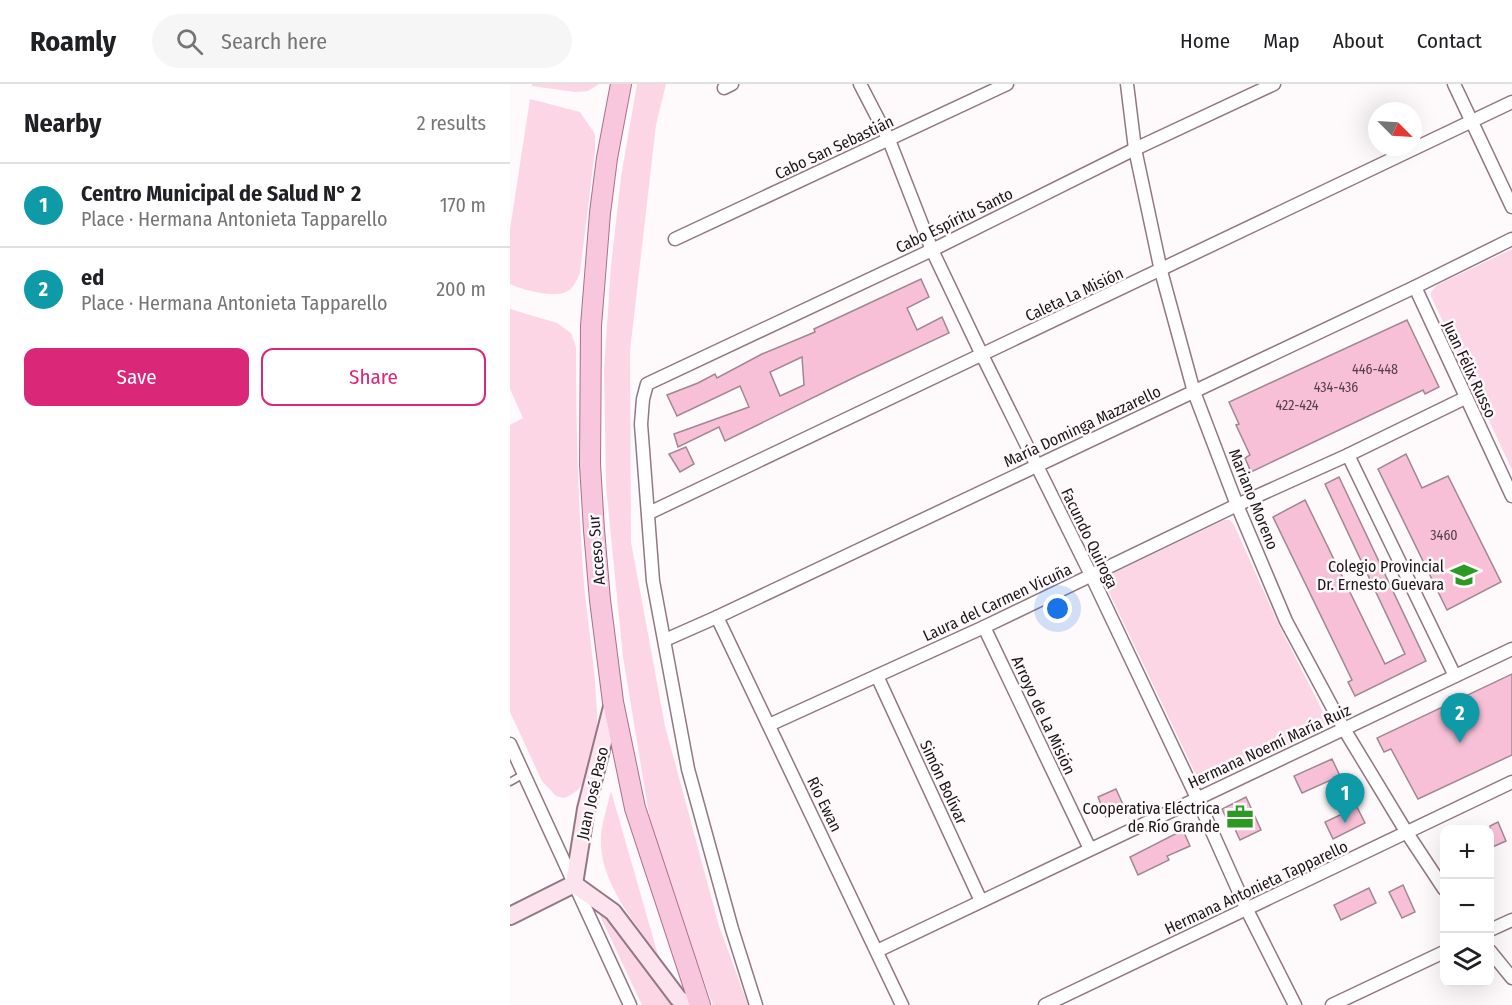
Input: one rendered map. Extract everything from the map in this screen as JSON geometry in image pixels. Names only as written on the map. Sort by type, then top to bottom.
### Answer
[{"type":"main road","name":"Acceso Sur","points":[[621,84],[607,158],[591,326],[590,464],[600,600],[613,702],[635,808],[700,1005]]},
{"type":"street","name":"Facundo Quiroga","points":[[860,84],[889,140],[932,250],[1091,576],[1197,798],[1247,909],[1295,1005]]},
{"type":"street","name":"Cabo San Sebastián","points":[[675,239],[1007,84]]},
{"type":"street","name":"Mariano Moreno","points":[[1127,84],[1135,149],[1161,271],[1194,392],[1237,505],[1286,621],[1344,729],[1440,883]]},
{"type":"street","name":"Cabo Espíritu Santo","points":[[649,513],[641,424],[642,399],[647,384],[932,250],[1135,149],[1274,84]]},
{"type":"street","points":[[1454,84],[1512,207]]},
{"type":"street","name":"Caleta La Misión","points":[[649,513],[1512,102]]},
{"type":"street","name":"María Dominga Mazzarello","points":[[665,640],[1194,392],[1415,287],[1512,238]]},
{"type":"street","name":"Juan Félix Russo","points":[[1415,287],[1512,496]]},
{"type":"street","name":"Laura del Carmen Vicuña","points":[[769,725],[984,627],[1465,398]]},
{"type":"street","points":[[1348,455],[1455,676]]},
{"type":"street","points":[[649,513],[653,581],[688,770],[732,929],[756,1005]]},
{"type":"street","name":"Río Ewan","points":[[717,617],[902,1005]]},
{"type":"street","name":"Arroyo de La Misión","points":[[984,627],[1090,849]]},
{"type":"street","name":"Hermana Noemí María Ruiz","points":[[877,951],[1512,649]]},
{"type":"street","name":"Simón Bolívar","points":[[877,676],[981,902]]},
{"type":"street","name":"Juan José Paso","points":[[574,884],[586,809],[613,702]]},
{"type":"street","points":[[510,744],[630,1005]]},
{"type":"street","name":"Hermana Antonieta Tapparello","points":[[1046,1005],[1512,782]]},
{"type":"street","points":[[510,916],[574,884]]},
{"type":"street","points":[[574,884],[613,912],[678,998],[687,1005]]},
{"type":"street","points":[[1494,928],[1512,920]]},
{"type":"street","points":[[1332,1005],[1440,954]]},
{"type":"street","points":[[1494,956],[1512,978]]},
{"type":"lane","points":[[510,782],[524,774]]},
{"type":"shaded area","points":[[532,84],[599,84],[588,91],[575,92],[532,86]]},
{"type":"shaded area","points":[[637,84],[666,84],[656,125],[630,351],[631,542],[665,726],[719,926],[748,1005],[713,1005],[687,935],[651,826],[623,657],[606,486],[604,370],[611,266],[621,177]]},
{"type":"shaded area","points":[[530,99],[580,112],[595,134],[580,273],[571,288],[560,294],[522,289],[510,284],[510,229]]},
{"type":"shaded area","points":[[1512,249],[1512,470],[1431,292],[1437,285]]},
{"type":"shaded area","points":[[510,309],[557,323],[571,333],[576,347],[580,525],[595,683],[597,738],[594,761],[587,779],[575,792],[564,798],[556,796],[542,781],[510,712],[510,425],[523,418],[510,389]]},
{"type":"shaded area","points":[[1224,520],[1230,520],[1234,525],[1278,623],[1328,722],[1323,729],[1205,784],[1198,779],[1105,584],[1106,579],[1114,573]]},
{"type":"shaded area","points":[[611,791],[658,955],[619,900],[605,869],[601,836]]},
{"type":"shaded area","points":[[597,909],[615,926],[678,1005],[642,1005]]},
{"type":"building","points":[[921,279],[929,297],[907,308],[917,330],[942,317],[949,333],[725,441],[719,427],[678,447],[674,434],[749,407],[740,386],[677,416],[667,395],[715,374],[717,378],[762,354],[815,332],[814,329]],"holes":[[[802,357],[804,385],[780,396],[770,372]]]},
{"type":"building","points":[[1407,320],[1439,387],[1425,394],[1423,390],[1251,472],[1245,458],[1250,455],[1236,425],[1239,424],[1229,402]]},
{"type":"building","points":[[686,447],[694,464],[680,472],[669,454]]},
{"type":"building","name":"Colegio Provincial Dr. Ernesto Guevara","points":[[1406,454],[1422,488],[1448,476],[1501,582],[1447,610],[1378,469]]},
{"type":"building","points":[[1339,477],[1426,661],[1355,696],[1348,682],[1352,680],[1273,517],[1305,500],[1385,664],[1405,654],[1325,484]]},
{"type":"building","points":[[1512,674],[1512,755],[1418,799],[1391,749],[1384,752],[1377,738]]},
{"type":"building","points":[[1332,759],[1340,776],[1302,793],[1294,776]]},
{"type":"building","points":[[1116,789],[1125,809],[1106,817],[1098,797]]},
{"type":"building","name":"Cooperativa Eléctrica de Río Grande","points":[[1246,797],[1261,830],[1240,840],[1222,809]]},
{"type":"building","points":[[1357,807],[1365,823],[1333,839],[1325,822]]},
{"type":"building","points":[[1498,822],[1506,841],[1494,846],[1494,825],[1492,825]]},
{"type":"building","points":[[1183,830],[1190,846],[1167,856],[1169,860],[1138,875],[1130,857]]},
{"type":"building","points":[[1403,885],[1415,912],[1402,918],[1389,892]]},
{"type":"building","points":[[1369,888],[1376,903],[1341,920],[1334,905]]},
{"type":"place","name":"Colegio Provincial Dr. Ernesto Guevara","points":[[1464,575]]},
{"type":"place","name":"ed","points":[[1460,743]]},
{"type":"place","name":"Cooperativa Eléctrica de Río Grande","points":[[1240,817]]},
{"type":"place","name":"Centro Municipal de Salud N° 2","points":[[1345,823]]}]
